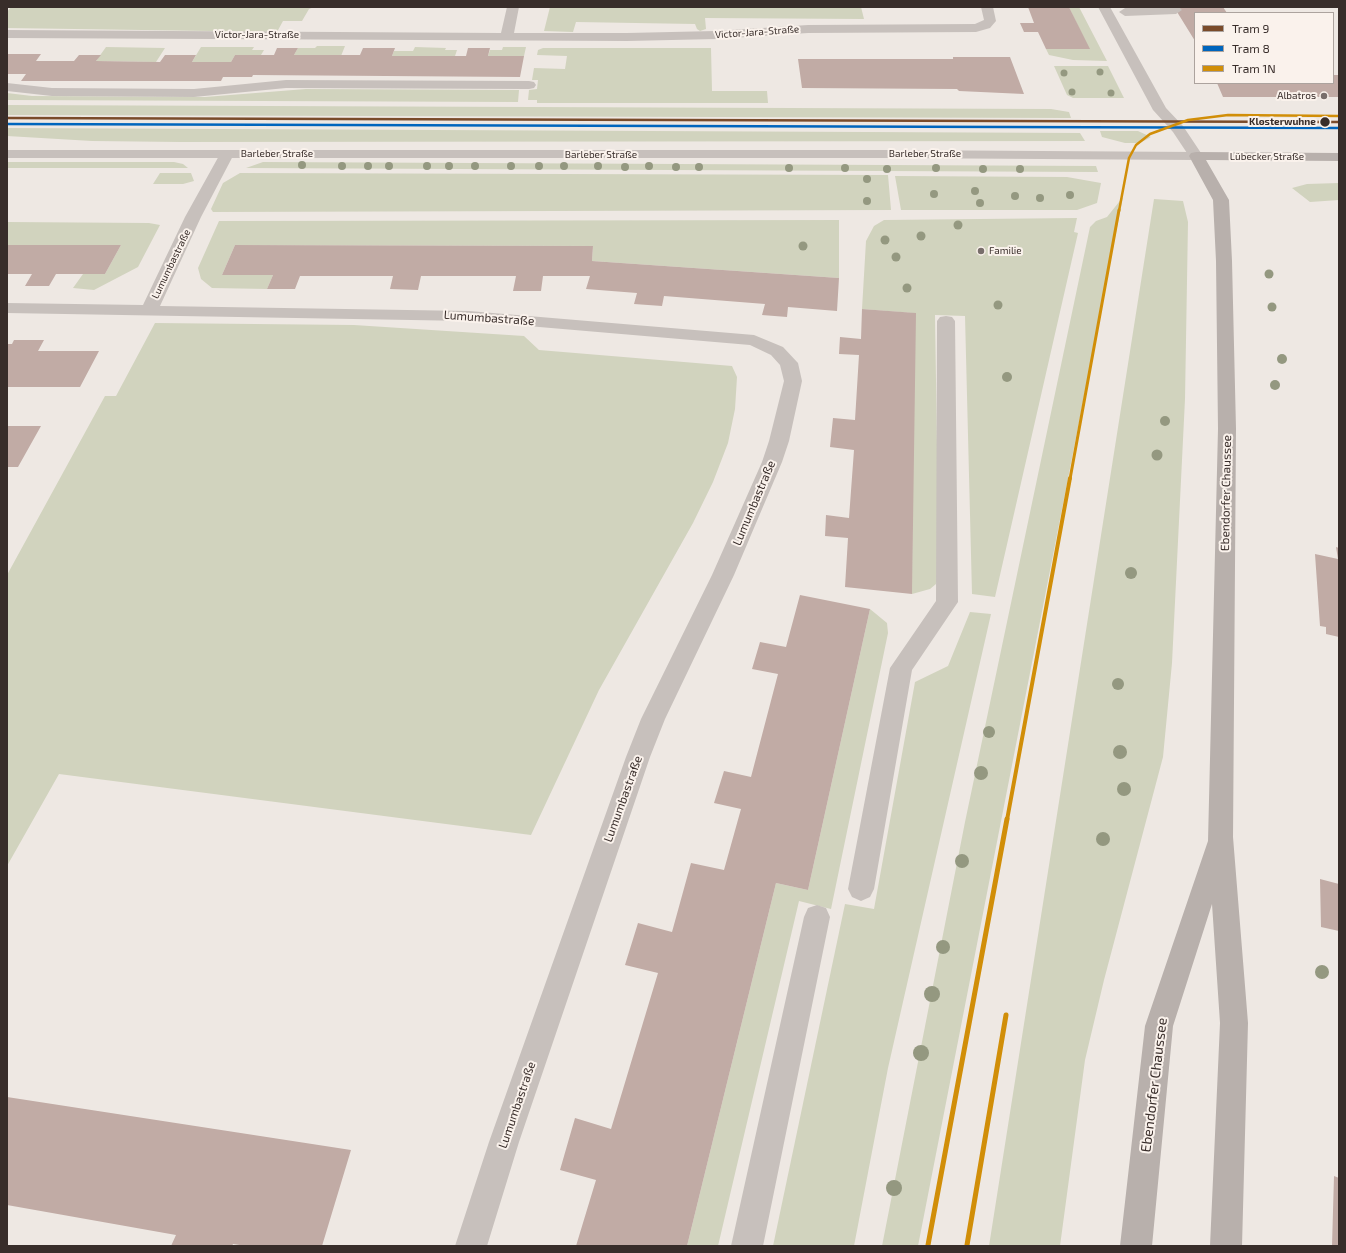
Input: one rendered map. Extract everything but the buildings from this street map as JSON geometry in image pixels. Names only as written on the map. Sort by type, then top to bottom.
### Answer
[{"type":"main road","name":"Lübecker Straße","points":[[1196,156],[1339,157]]},
{"type":"main road","name":"Ebendorfer Chaussee","points":[[1196,156],[1221,200],[1224,261],[1227,429],[1220,837],[1234,1023],[1226,1246]]},
{"type":"main road","name":"Ebendorfer Chaussee","points":[[1136,1246],[1159,1026],[1220,837]]},
{"type":"street","points":[[507,36],[513,7]]},
{"type":"street","name":"Victor-Jara-Straße","points":[[7,34],[671,36],[740,34],[808,29],[973,28],[984,26],[990,21],[986,7]]},
{"type":"street","points":[[1104,7],[1159,109],[1178,129],[1196,156]]},
{"type":"street","points":[[1125,12],[1176,10]]},
{"type":"street","points":[[7,87],[52,92],[194,93],[286,84],[529,85]]},
{"type":"street","name":"Barleber Straße","points":[[7,154],[888,154],[1196,156]]},
{"type":"street","name":"Lumumbastraße","points":[[149,310],[193,217],[227,154]]},
{"type":"street","name":"Lumumbastraße","points":[[7,308],[469,316],[742,339],[762,343],[777,351],[789,363],[793,381],[772,462],[723,575],[653,719],[622,798],[506,1134],[471,1246]]},
{"type":"street","points":[[861,889],[901,668],[947,602],[946,321]]},
{"type":"street","points":[[747,1246],[817,917]]},
{"type":"green space","points":[[11,7],[314,7],[309,9],[302,21],[283,21],[277,32],[7,28],[7,12]]},
{"type":"green space","points":[[550,7],[861,7],[864,19],[705,18],[706,29],[700,31],[697,29],[695,24],[576,22],[573,32],[544,31]]},
{"type":"green space","points":[[1069,7],[1079,7],[1107,61],[1073,60],[1049,55],[1046,49],[1089,49]]},
{"type":"green space","points":[[317,46],[345,46],[341,56],[294,55],[298,48],[315,48]]},
{"type":"green space","points":[[106,47],[165,48],[156,62],[96,61]]},
{"type":"green space","points":[[201,47],[254,47],[252,50],[264,50],[261,55],[235,55],[231,62],[192,62]]},
{"type":"green space","points":[[415,47],[446,48],[445,50],[457,50],[455,56],[392,56],[394,51],[413,51]]},
{"type":"green space","points":[[503,47],[526,47],[524,56],[488,56],[490,50],[502,50]]},
{"type":"green space","points":[[543,48],[711,48],[712,91],[767,91],[768,103],[537,103],[537,100],[528,100],[529,90],[537,89],[538,80],[532,80],[534,68],[565,69],[567,56],[537,55],[538,50]]},
{"type":"green space","points":[[1054,66],[1108,66],[1124,98],[1073,98],[1067,95]]},
{"type":"green space","points":[[306,89],[519,90],[518,102],[7,100],[7,93],[32,96],[205,97]]},
{"type":"green space","points":[[7,105],[1051,109],[1069,112],[1071,118],[7,115]]},
{"type":"green space","points":[[7,128],[1080,133],[1085,141],[92,141],[7,136]]},
{"type":"green space","points":[[1100,131],[1138,131],[1151,137],[1140,143],[1125,143],[1102,137]]},
{"type":"green space","points":[[7,162],[174,162],[183,164],[188,168],[7,168]]},
{"type":"green space","points":[[263,162],[1096,166],[1098,172],[246,168]]},
{"type":"green space","points":[[160,173],[191,173],[194,181],[183,184],[153,184]]},
{"type":"green space","points":[[240,173],[888,175],[891,210],[213,212],[211,209],[223,183]]},
{"type":"green space","points":[[895,176],[1067,177],[1101,183],[1097,203],[1077,210],[901,210]]},
{"type":"green space","points":[[1339,183],[1339,200],[1310,202],[1292,188],[1307,184]]},
{"type":"green space","points":[[1123,197],[918,1246],[882,1246],[965,822],[1090,227],[1096,221],[1107,217]]},
{"type":"green space","points":[[1154,199],[1183,201],[1188,222],[1185,399],[1172,663],[1163,757],[1104,980],[1085,1060],[1060,1246],[989,1246]]},
{"type":"green space","points":[[1077,218],[1074,232],[1078,233],[995,597],[972,594],[965,316],[935,315],[939,575],[936,584],[930,589],[912,594],[913,313],[862,309],[866,241],[874,226],[884,220]]},
{"type":"green space","points":[[839,220],[839,278],[592,261],[593,246],[235,245],[222,275],[273,275],[267,289],[212,288],[201,279],[198,268],[219,221]]},
{"type":"green space","points":[[7,222],[149,223],[160,225],[138,267],[94,290],[73,288],[83,274],[105,274],[121,245],[7,245]]},
{"type":"green space","points":[[155,323],[354,325],[524,336],[539,350],[732,366],[737,377],[735,409],[728,443],[713,482],[693,523],[599,690],[531,835],[59,774],[7,866],[7,575],[105,396],[116,396]]},
{"type":"green space","points":[[870,609],[887,623],[888,633],[831,909],[799,901],[718,1246],[687,1246],[776,883],[808,890]]},
{"type":"green space","points":[[970,612],[991,614],[888,1068],[854,1246],[773,1246],[845,904],[874,909],[915,682],[948,666]]},
{"type":"tram line","name":"1N","points":[[928,1245],[1129,158],[1136,145],[1150,134],[1188,120],[1228,115],[1339,116]]},
{"type":"tram line","name":"9","points":[[7,118],[1339,122]]},
{"type":"tram line","name":"8","points":[[7,124],[1339,128]]},
{"type":"tram line","name":"1N","points":[[967,1245],[1006,1015]]},
{"type":"place","name":"Albatros","points":[[1324,96]]},
{"type":"place","name":"Klosterwuhne","points":[[1325,122]]},
{"type":"place","name":"Familie","points":[[981,251]]}]
